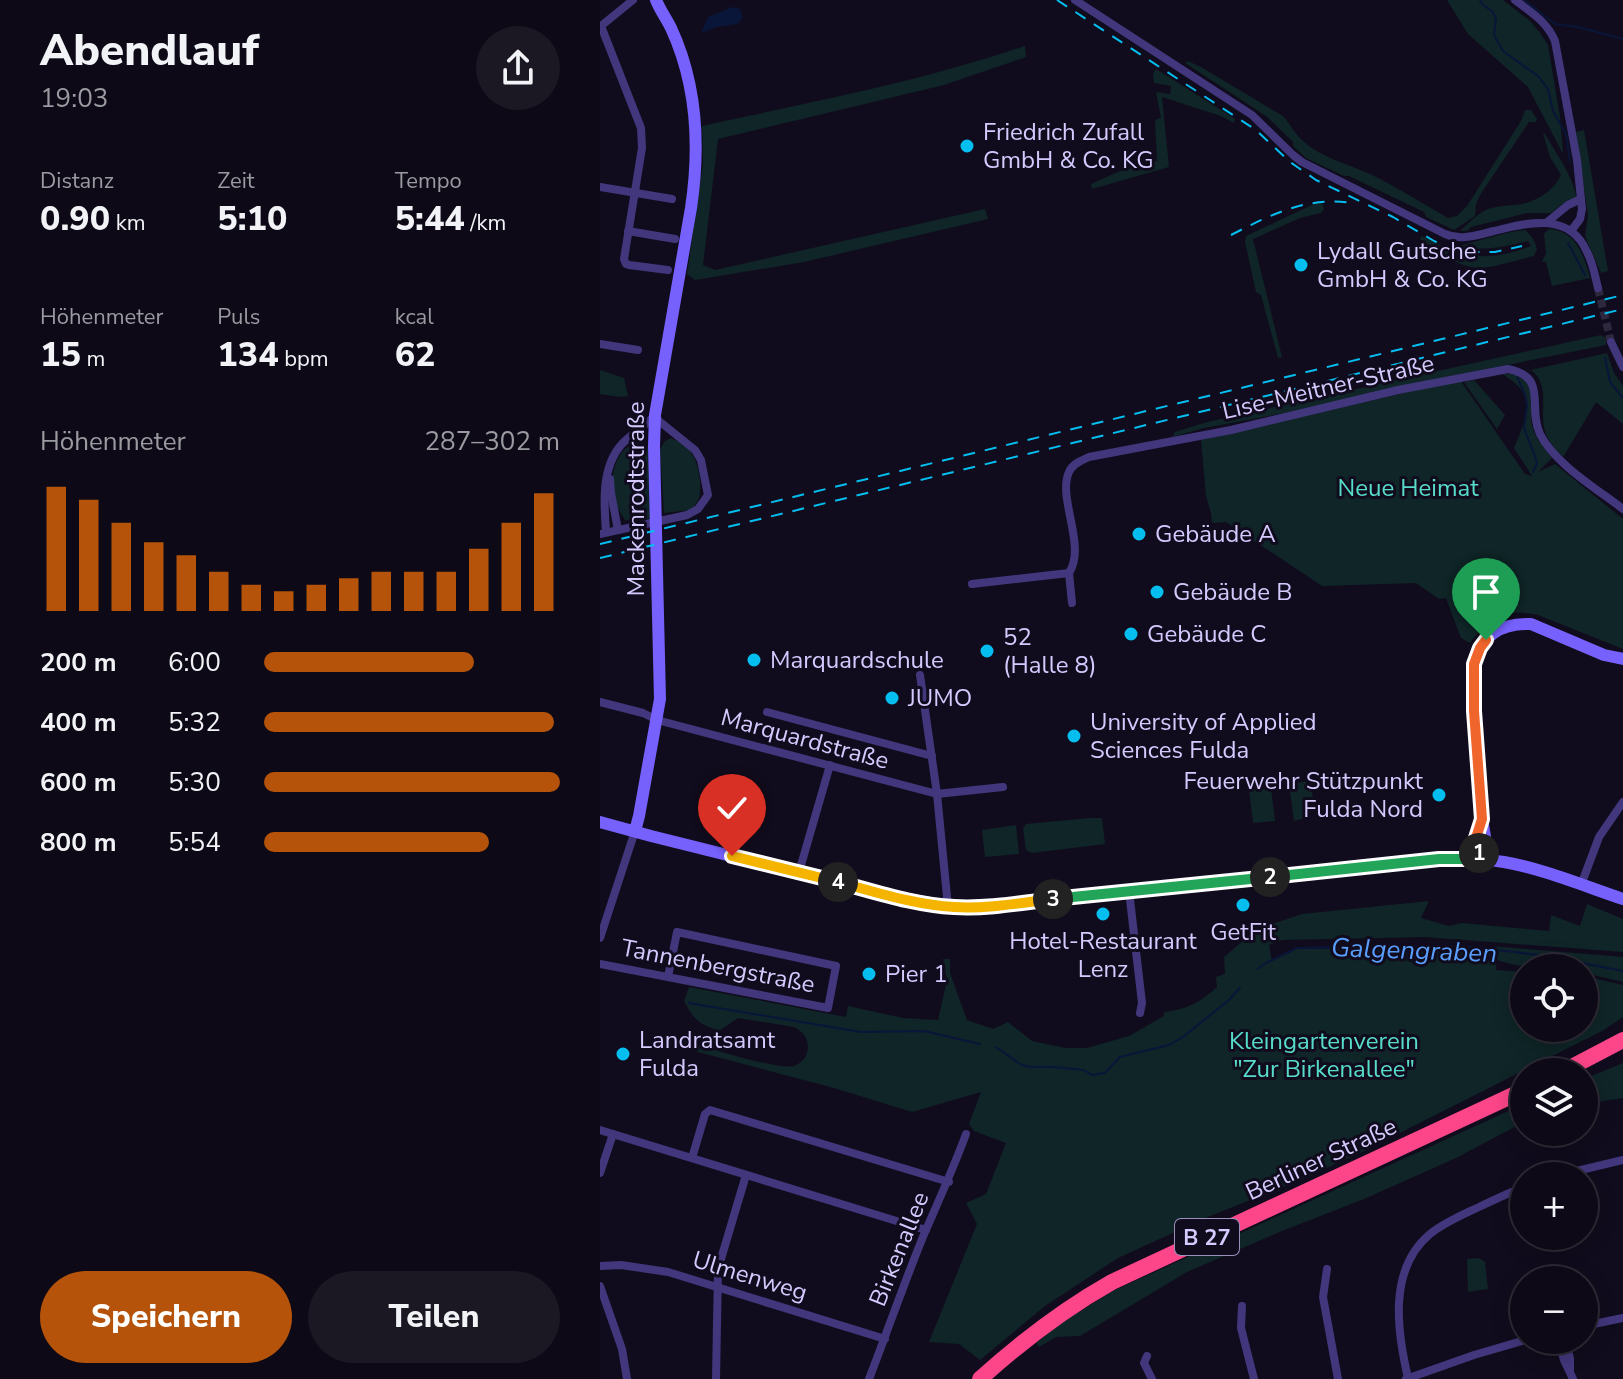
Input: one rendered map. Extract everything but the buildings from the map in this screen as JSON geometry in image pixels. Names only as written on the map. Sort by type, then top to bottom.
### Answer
[{"type":"highway","points":[[1589,1058],[1623,1040]]},
{"type":"highway","points":[[1598,1058],[1623,1049]]},
{"type":"highway","name":"Berliner Straße","points":[[980,1379],[1042,1327],[1112,1282],[1510,1097]]},
{"type":"street","points":[[633,0],[601,26],[641,128],[642,148],[624,257],[626,264],[668,270]]},
{"type":"street","name":"Mackenrodtstraße","points":[[656,0],[671,27]]},
{"type":"street","name":"Mackenrodtstraße","points":[[635,831],[651,718],[660,700],[655,415],[696,165],[696,131],[690,89],[664,0]]},
{"type":"street","points":[[1075,0],[1252,115],[1302,162],[1445,234],[1465,238],[1525,223],[1559,225],[1571,231],[1587,250],[1598,288]]},
{"type":"street","points":[[1515,0],[1540,19],[1555,41],[1577,160],[1582,209],[1580,219],[1571,231]]},
{"type":"street","points":[[600,187],[672,199]]},
{"type":"street","points":[[1546,223],[1568,205],[1581,199]]},
{"type":"street","points":[[628,231],[675,239]]},
{"type":"street","points":[[600,344],[638,350]]},
{"type":"street","points":[[1612,345],[1623,367]]},
{"type":"street","name":"Lise-Meitner-Straße","points":[[1072,603],[1070,572],[1074,563],[1074,539],[1067,483],[1069,471],[1080,461],[1100,454],[1231,430],[1398,390],[1508,369],[1519,371],[1535,390],[1535,415],[1547,447],[1559,460],[1623,509]]},
{"type":"street","points":[[655,415],[677,434],[701,460],[708,495],[704,502],[687,515],[603,533],[605,482],[614,455],[655,415]]},
{"type":"street","points":[[630,437],[645,438],[654,444],[661,436],[677,434]]},
{"type":"street","points":[[610,466],[618,530]]},
{"type":"street","points":[[972,584],[1070,572]]},
{"type":"street","points":[[1481,859],[1476,844],[1482,819],[1474,701],[1474,664],[1480,648],[1491,634],[1508,626],[1531,624],[1604,655],[1623,659]]},
{"type":"street","points":[[920,675],[937,794],[948,907]]},
{"type":"street","name":"Marquardstraße","points":[[600,702],[937,794],[1003,787]]},
{"type":"street","points":[[767,712],[932,756]]},
{"type":"street","points":[[799,872],[830,765]]},
{"type":"street","points":[[1581,885],[1599,837],[1623,802]]},
{"type":"street","points":[[600,822],[896,897],[948,907],[1002,905],[1463,858],[1526,867],[1623,899]]},
{"type":"street","points":[[600,938],[635,831]]},
{"type":"street","points":[[1129,891],[1142,1003],[1140,1013]]},
{"type":"street","name":"Tannenbergstraße","points":[[600,964],[828,1008],[836,966],[677,932],[668,977]]},
{"type":"street","points":[[692,1158],[705,1114],[712,1111],[949,1182]]},
{"type":"street","points":[[600,1130],[926,1230]]},
{"type":"street","points":[[600,1173],[613,1134]]},
{"type":"street","name":"Birkenallee","points":[[869,1379],[966,1134]]},
{"type":"street","points":[[1598,1166],[1623,1160]]},
{"type":"street","points":[[716,1379],[719,1261],[746,1175]]},
{"type":"street","points":[[1510,1193],[1452,1219],[1422,1241],[1410,1258],[1403,1276],[1399,1315],[1407,1379],[1510,1344]]},
{"type":"street","name":"Ulmenweg","points":[[600,1266],[650,1268],[885,1339]]},
{"type":"street","points":[[1327,1269],[1323,1297],[1338,1379]]},
{"type":"street","points":[[600,1286],[622,1349],[627,1379]]},
{"type":"street","points":[[1242,1306],[1241,1328],[1254,1379]]},
{"type":"street","points":[[1598,1323],[1623,1318]]},
{"type":"street","points":[[1562,1354],[1572,1375]]},
{"type":"street","points":[[1569,1354],[1572,1375]]},
{"type":"street","points":[[1147,1356],[1144,1363],[1152,1379]]},
{"type":"green space","points":[[1447,0],[1503,0],[1541,34],[1548,45],[1563,154],[1528,87],[1468,34]]},
{"type":"green space","points":[[1025,46],[1026,57],[944,85],[718,139],[703,265],[715,270],[985,209],[988,219],[804,262],[695,280],[687,274],[703,163],[702,126],[905,81]]},
{"type":"green space","points":[[1188,61],[1283,116],[1300,138],[1318,152],[1380,179],[1448,218],[1457,216],[1467,206],[1525,110],[1531,110],[1537,119],[1536,122],[1529,122],[1480,195],[1475,216],[1454,230],[1426,217],[1424,212],[1306,158],[1266,116],[1185,63]]},
{"type":"green space","points":[[1156,69],[1235,119],[1234,123],[1162,97],[1169,167],[1092,189],[1091,184],[1120,171],[1157,161],[1155,120],[1161,118],[1156,92],[1170,94],[1171,86],[1154,83]]},
{"type":"green space","points":[[1584,130],[1608,271],[1601,273],[1585,236],[1588,215],[1576,132]]},
{"type":"green space","points":[[1543,133],[1568,173],[1577,199],[1568,200],[1551,213],[1527,213],[1460,231],[1484,211],[1528,202],[1545,194],[1554,185],[1561,175],[1550,157]]},
{"type":"green space","points":[[1322,203],[1324,209],[1321,213],[1300,218],[1253,239],[1282,357],[1278,358],[1261,295],[1256,292],[1246,236]]},
{"type":"green space","points":[[1549,229],[1572,239],[1582,253],[1590,278],[1552,286],[1546,262],[1542,262],[1546,253],[1544,234]]},
{"type":"green space","points":[[1525,230],[1536,246],[1534,256],[1482,268],[1454,261],[1420,239],[1422,236],[1475,256],[1501,255],[1531,246],[1528,241],[1495,248],[1461,247]]},
{"type":"green space","points":[[1601,335],[1606,338],[1606,345],[1172,437],[1175,432],[1207,422]]},
{"type":"green space","points":[[1607,353],[1614,373],[1623,386],[1623,424],[1596,402],[1563,457],[1546,435],[1543,390],[1531,370]]},
{"type":"green space","points":[[600,370],[624,378],[628,396],[600,394]]},
{"type":"green space","name":"Neue Heimat","points":[[1503,374],[1523,378],[1530,386],[1533,430],[1552,458],[1538,472],[1555,464],[1623,519],[1623,649],[1527,613],[1508,614],[1492,621],[1470,643],[1461,638],[1446,598],[1439,599],[1416,583],[1322,586],[1226,522],[1212,523],[1206,496],[1201,440],[1460,380],[1525,474],[1532,476],[1514,448],[1524,420],[1526,398],[1519,387]]},
{"type":"green space","points":[[1474,380],[1505,415],[1497,429],[1464,382]]},
{"type":"green space","points":[[671,438],[683,444],[692,454],[700,489],[697,502],[690,510],[664,513],[660,449]]},
{"type":"green space","points":[[638,442],[648,448],[650,518],[643,521],[625,520],[615,502],[612,485],[618,458],[630,445]]},
{"type":"green space","points":[[1311,781],[1313,801],[1310,812],[1294,821],[1289,784]]},
{"type":"green space","points":[[1271,788],[1275,821],[1253,823],[1249,790]]},
{"type":"green space","points":[[1102,818],[1105,844],[1032,853],[1026,850],[1023,828],[1026,824]]},
{"type":"green space","points":[[1016,825],[1019,854],[985,857],[982,830]]},
{"type":"green space","name":"Kleingartenverein \"Zur Birkenallee\"","points":[[1429,901],[1421,918],[1449,926],[1462,923],[1549,931],[1551,915],[1580,926],[1587,904],[1623,919],[1623,952],[1425,937],[1282,940],[1269,945],[1272,961],[1297,949],[1468,949],[1496,963],[1496,970],[1510,971],[1510,1042],[1580,1042],[1548,1058],[1510,1058],[1510,1077],[1362,1152],[1118,1258],[1045,1306],[980,1360],[959,1344],[929,1342],[977,1224],[966,1203],[986,1194],[1006,1143],[974,1131],[969,1124],[981,1092],[912,1112],[668,1044],[671,1034],[748,1059],[794,1066],[804,1059],[808,1050],[807,1040],[800,1030],[738,1018],[719,1031],[691,1013],[684,1001],[689,987],[846,1017],[848,1006],[903,1018],[938,1020],[947,980],[943,959],[950,959],[950,973],[967,1020],[993,1029],[1008,1022],[1032,1041],[1065,1048],[1087,1048],[1129,1036],[1164,1016],[1164,1012],[1193,1004],[1217,987],[1216,977],[1225,974],[1224,957],[1257,929],[1302,914]]},
{"type":"green space","points":[[1490,946],[1587,954],[1510,954],[1510,964],[1482,953]]},
{"type":"green space","points":[[1598,955],[1623,957],[1623,982],[1598,976]]},
{"type":"green space","name":"Kleingartenverein \"Zur Birkenallee\"","points":[[1598,979],[1623,985],[1623,1017],[1598,1033]]},
{"type":"green space","points":[[1623,1063],[1623,1098],[1598,1102],[1598,1073]]},
{"type":"green space","points":[[1510,1110],[1510,1129],[1456,1158],[1187,1272],[1080,1336],[1056,1337],[1039,1347],[1036,1343],[1113,1291]]},
{"type":"green space","points":[[1479,1258],[1485,1262],[1488,1289],[1468,1292],[1467,1259]]},
{"type":"water","points":[[733,7],[740,9],[743,18],[737,24],[701,33],[708,17]]},
{"type":"waterway","points":[[1480,0],[1493,12],[1496,19],[1494,35],[1503,51],[1538,76],[1548,89],[1553,111],[1566,134],[1570,161]]},
{"type":"waterway","points":[[1524,0],[1555,24],[1623,39]]},
{"type":"waterway","points":[[1568,243],[1585,275]]},
{"type":"waterway","points":[[1605,358],[1610,382],[1623,398]]},
{"type":"waterway","points":[[1517,376],[1527,405],[1524,428],[1537,464],[1533,472]]},
{"type":"waterway","name":"Galgengraben","points":[[1257,969],[1297,948],[1417,946],[1474,947],[1546,956],[1623,971]]},
{"type":"waterway","name":"Galgengraben","points":[[996,1047],[1029,1067],[1084,1070],[1092,1075],[1105,1073],[1120,1057],[1169,1045],[1183,1037],[1240,988]]},
{"type":"waterway","name":"Galgengraben","points":[[689,1003],[861,1032],[924,1031],[980,1044]]},
{"type":"tunnel","points":[[1598,288],[1611,342]]},
{"type":"railway","points":[[1057,0],[1256,130],[1290,162],[1316,180],[1449,247],[1495,252],[1522,246]]},
{"type":"railway","points":[[1231,235],[1275,214],[1304,205],[1352,203]]},
{"type":"railway","points":[[600,544],[1623,295]]},
{"type":"railway","points":[[600,558],[1623,309]]},
{"type":"place","name":"Friedrich Zufall GmbH & Co. KG","points":[[967,146]]},
{"type":"place","name":"Lydall Gutsche GmbH & Co. KG","points":[[1301,265]]},
{"type":"place","name":"Gebäude A","points":[[1139,534]]},
{"type":"place","name":"Gebäude B","points":[[1157,592]]},
{"type":"place","name":"Gebäude C","points":[[1131,634]]},
{"type":"place","name":"52 (Halle 8)","points":[[987,651]]},
{"type":"place","name":"Marquardschule","points":[[754,660]]},
{"type":"place","name":"JUMO","points":[[892,698]]},
{"type":"place","name":"University of Applied Sciences Fulda","points":[[1074,736]]},
{"type":"place","name":"Feuerwehr Stützpunkt Fulda Nord","points":[[1439,795]]},
{"type":"place","name":"GetFit","points":[[1243,905]]},
{"type":"place","name":"Hotel-Restaurant Lenz","points":[[1103,914]]},
{"type":"place","name":"Pier 1","points":[[869,974]]},
{"type":"place","name":"Landratsamt Fulda","points":[[623,1054]]},
{"type":"route","points":[[732,856],[896,897],[963,907],[1416,861],[1481,859],[1476,844],[1482,819],[1473,690],[1474,664],[1486,640]]}]
